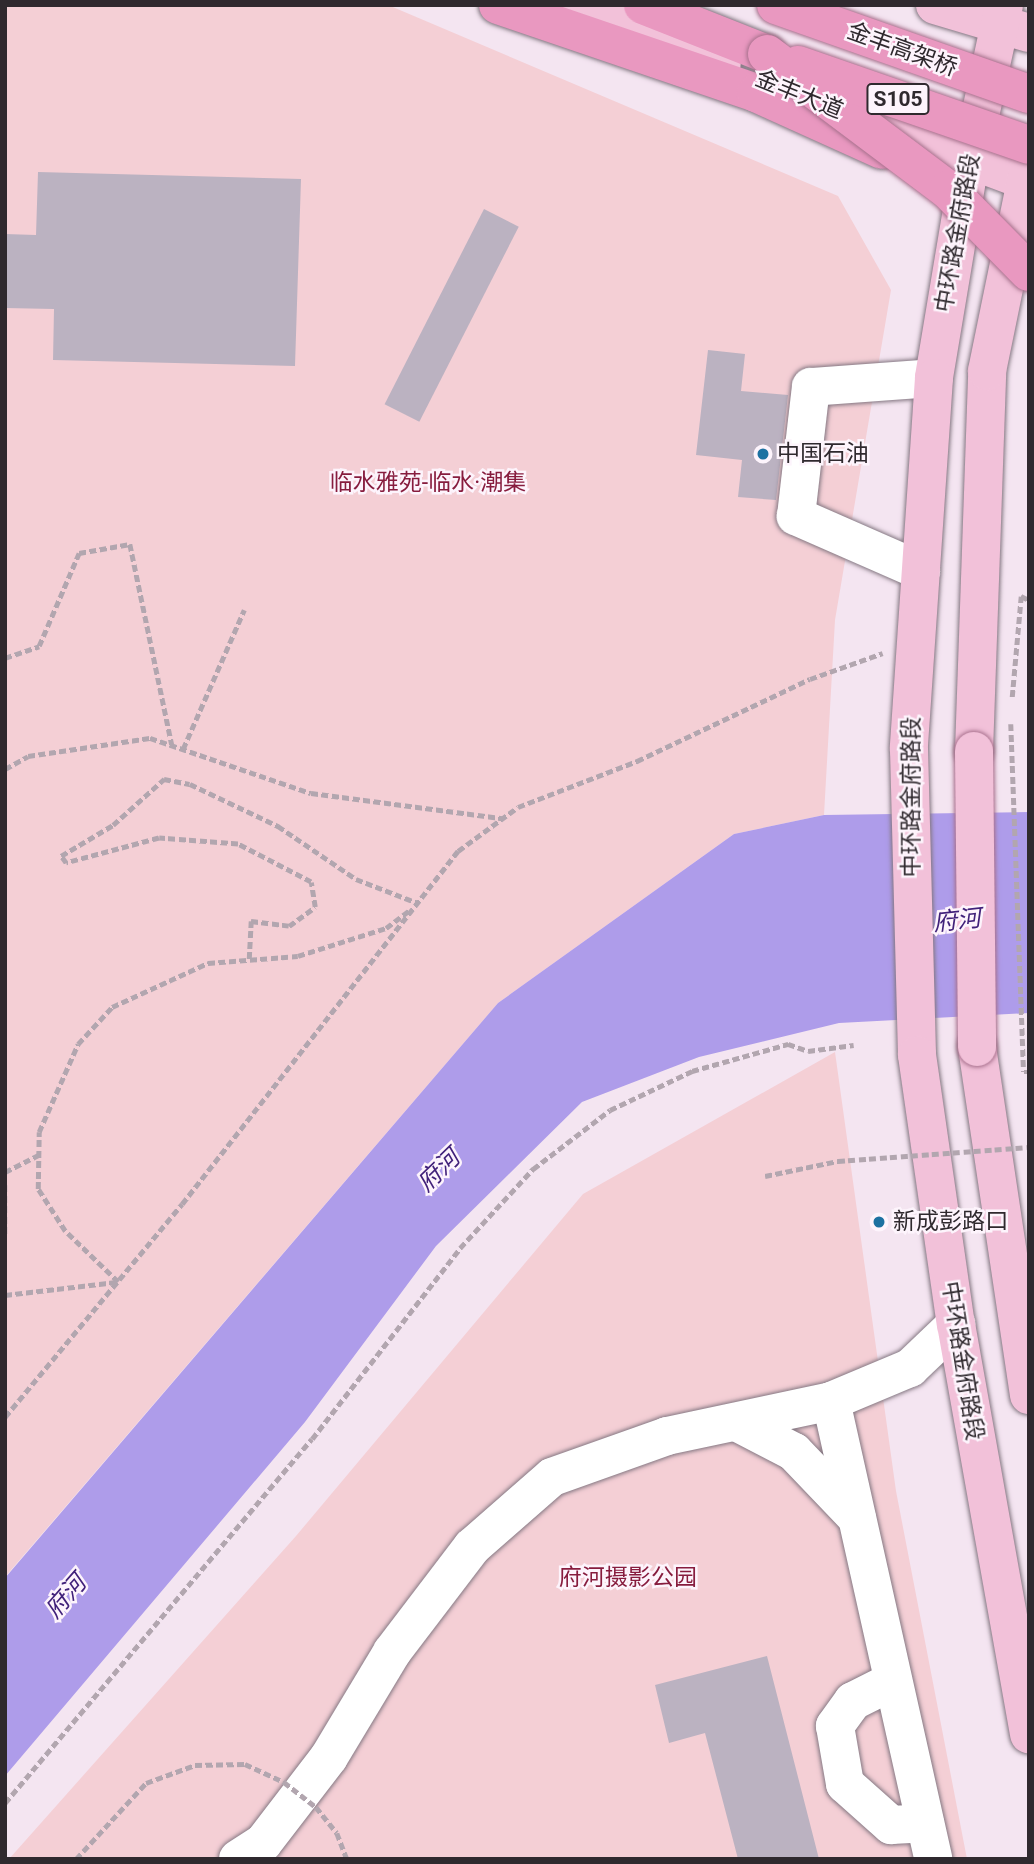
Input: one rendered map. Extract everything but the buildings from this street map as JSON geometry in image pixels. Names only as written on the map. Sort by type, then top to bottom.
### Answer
[{"type":"highway","points":[[498,5],[756,93],[920,167]]},
{"type":"highway","name":"金丰大道","points":[[643,5],[767,54]]},
{"type":"highway","name":"金丰高架桥","points":[[778,6],[1029,94]]},
{"type":"highway","points":[[767,54],[920,167],[1029,272]]},
{"type":"highway","name":"金丰高架桥","points":[[767,54],[1028,169]]},
{"type":"highway","points":[[955,70],[1029,80]]},
{"type":"main road","name":"金丰大道","points":[[575,5],[970,162],[1028,169]]},
{"type":"main road","points":[[935,5],[1010,21]]},
{"type":"main road","name":"中环路金府路段","points":[[1010,21],[970,162],[934,378],[909,749],[917,1055],[956,1324],[1029,1735]]},
{"type":"main road","points":[[1028,169],[986,371],[974,751],[977,1047],[1029,1395]]},
{"type":"lane","points":[[920,571],[796,516],[811,387],[934,378]]},
{"type":"lane","points":[[238,1859],[263,1843],[329,1757],[392,1652],[482,1538],[552,1477],[667,1436],[738,1423],[831,1401],[910,1368],[956,1324]]},
{"type":"lane","points":[[831,1401],[929,1841]]},
{"type":"lane","points":[[738,1423],[794,1452],[857,1518]]},
{"type":"lane","points":[[893,1681],[853,1701],[835,1726],[845,1784],[891,1825],[929,1841]]},
{"type":"path","points":[[5,658],[38,646],[79,553],[130,544],[172,746]]},
{"type":"path","points":[[1027,1072],[1012,803],[1012,709],[1021,597],[1029,600]]},
{"type":"path","points":[[183,749],[244,610]]},
{"type":"path","points":[[5,1417],[118,1282],[458,851],[502,818],[810,679],[916,642]]},
{"type":"path","points":[[5,769],[28,755],[150,738],[311,793],[502,818]]},
{"type":"path","points":[[249,959],[251,921],[289,926],[315,907],[311,882],[238,844],[159,838],[66,863],[61,856],[113,824],[164,779],[190,784],[278,826],[356,878],[418,903]]},
{"type":"path","points":[[118,1282],[65,1231],[38,1189],[39,1132],[78,1044],[112,1007],[208,962],[298,956],[386,928],[418,903]]},
{"type":"path","points":[[5,1803],[312,1439],[460,1248],[533,1168],[610,1110],[692,1071],[788,1044],[808,1051],[854,1045]]},
{"type":"path","points":[[765,1177],[838,1161],[1029,1146]]},
{"type":"path","points":[[5,1172],[39,1154]]},
{"type":"path","points":[[5,1185],[5,1236]]},
{"type":"path","points":[[5,1295],[118,1282]]},
{"type":"path","points":[[76,1859],[146,1783],[195,1765],[245,1764],[284,1782],[316,1807],[337,1833],[346,1859]]},
{"type":"green space","name":"临水雅苑-临水·潮集","points":[[5,5],[388,5],[838,196],[891,290],[835,620],[824,815],[734,834],[498,1003],[5,1577]]},
{"type":"green space","name":"府河摄影公园","points":[[835,1052],[896,1491],[967,1859],[9,1859],[296,1536],[583,1194]]},
{"type":"water","name":"府河","points":[[1029,812],[1029,1013],[839,1023],[699,1057],[582,1102],[436,1246],[305,1422],[5,1776],[5,1578],[498,1003],[734,834],[824,815]]},
{"type":"place","name":"中国石油","points":[[763,454]]},
{"type":"place","name":"新成彭路口","points":[[879,1222]]}]
